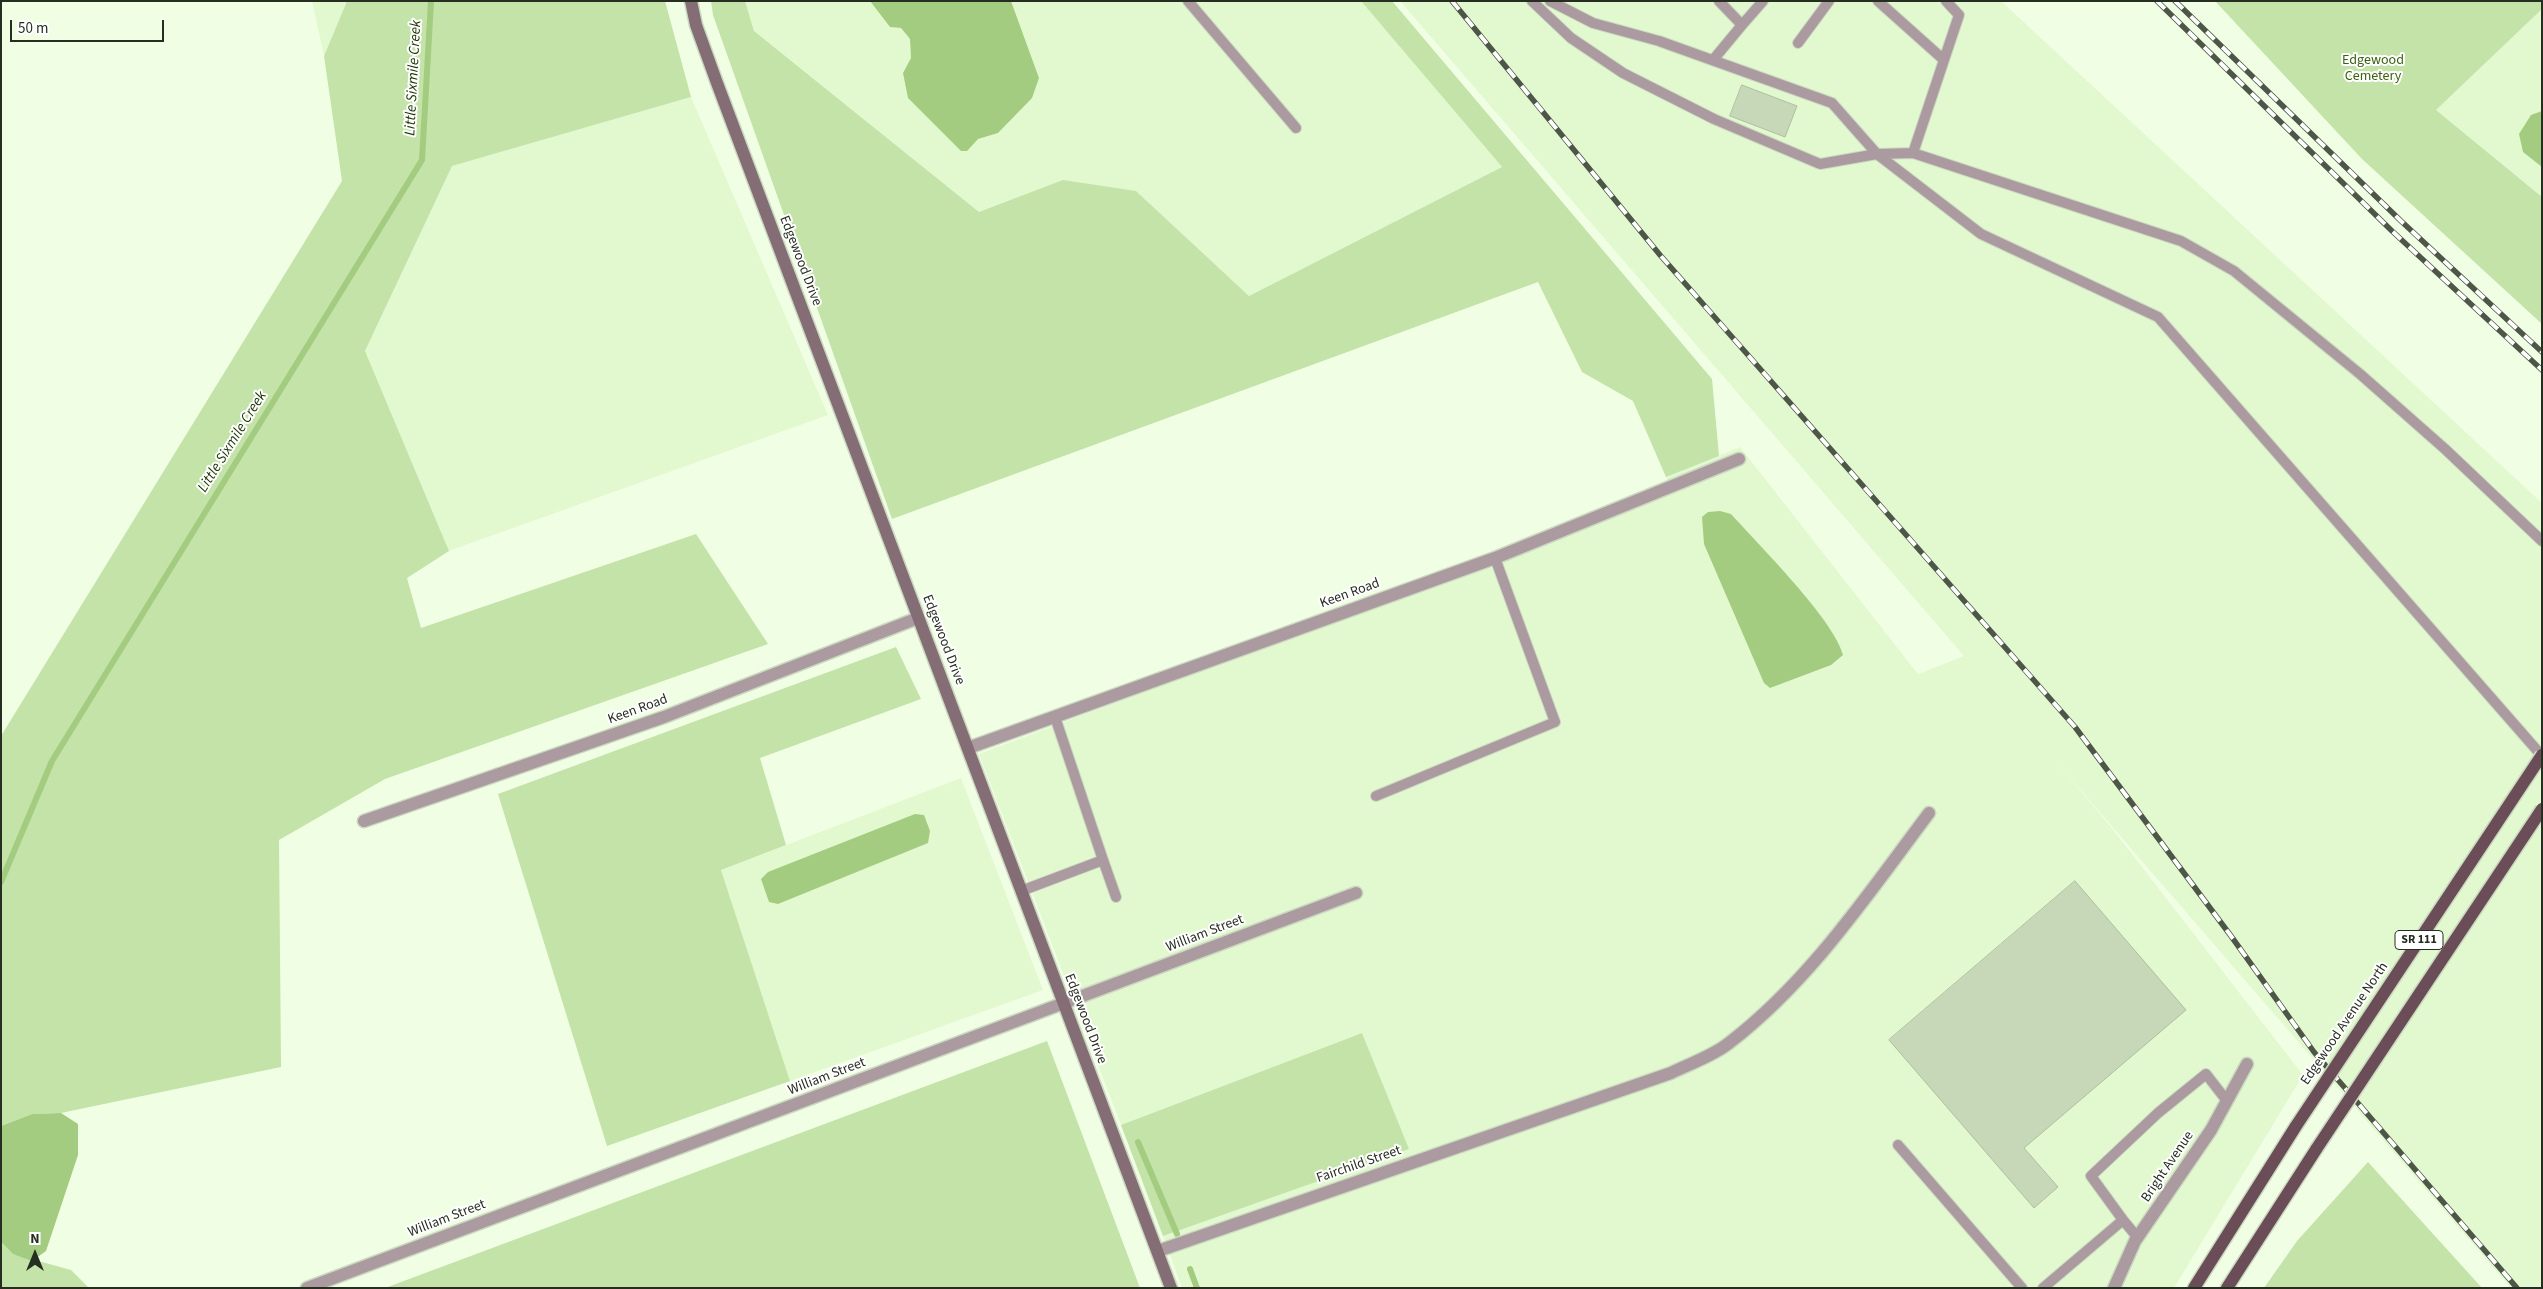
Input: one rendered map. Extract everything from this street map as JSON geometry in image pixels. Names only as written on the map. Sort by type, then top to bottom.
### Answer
[{"type":"main road","name":"Edgewood Avenue North","points":[[2194,1288],[2296,1126],[2542,755]]},
{"type":"main road","name":"SR 111","points":[[2227,1288],[2316,1148],[2542,809]]},
{"type":"street","name":"Edgewood Drive","points":[[691,1],[696,25],[717,83],[1171,1288]]},
{"type":"street","name":"Keen Road","points":[[968,748],[1495,558],[1739,458]]},
{"type":"street","name":"Keen Road","points":[[364,821],[664,717],[918,618]]},
{"type":"street","name":"Fairchild Street","points":[[1158,1251],[1671,1073],[1727,1045],[1793,986],[1860,905],[1929,813]]},
{"type":"street","name":"William Street","points":[[307,1288],[1356,893]]},
{"type":"street","name":"Bright Avenue","points":[[2114,1288],[2138,1238],[2211,1130],[2247,1064]]},
{"type":"lane","points":[[1188,1],[1296,128]]},
{"type":"lane","points":[[1532,1],[1571,38],[1623,72],[1714,119],[1820,164],[1877,154],[1913,153],[2181,241],[2234,271],[2375,387],[2446,449],[2542,541]]},
{"type":"lane","points":[[1550,1],[1593,23],[1659,41],[1832,103],[1877,154],[1981,234],[2158,317],[2542,755]]},
{"type":"lane","points":[[1719,1],[1742,25]]},
{"type":"lane","points":[[1713,60],[1763,1]]},
{"type":"lane","points":[[1798,43],[1829,1]]},
{"type":"lane","points":[[1878,1],[1944,60]]},
{"type":"lane","points":[[1913,153],[1959,15],[1946,1]]},
{"type":"lane","points":[[1376,796],[1555,722],[1495,558]]},
{"type":"lane","points":[[1055,717],[1116,897]]},
{"type":"lane","points":[[1021,891],[1103,860]]},
{"type":"lane","points":[[2138,1238],[2091,1176],[2158,1113],[2206,1074],[2227,1101]]},
{"type":"lane","points":[[1898,1145],[2022,1288]]},
{"type":"lane","points":[[2043,1288],[2123,1220]]},
{"type":"shaded area","points":[[312,1],[347,1],[324,56]]},
{"type":"shaded area","points":[[745,1],[870,1],[890,27],[901,28],[910,39],[911,58],[903,73],[978,139],[998,133],[1039,78],[1011,1],[1361,1],[1502,167],[1249,296],[1136,191],[1063,181],[979,212],[754,31]]},
{"type":"shaded area","points":[[870,1],[1011,1],[1039,78],[1032,98],[998,133],[978,139],[967,151],[961,151],[908,98],[903,73],[911,58],[910,39],[901,28],[890,27]]},
{"type":"shaded area","points":[[1400,1],[2001,1],[2542,503],[2542,1288],[2511,1288],[2058,764],[2111,827],[2303,1075],[2174,1288],[1182,1288],[1163,1236],[1408,1148],[1362,1033],[1121,1125],[979,754],[1672,494],[1666,477],[1740,447],[1918,674],[1964,656]]},
{"type":"shaded area","points":[[2542,9],[2542,197],[2436,110]]},
{"type":"shaded area","points":[[691,97],[828,415],[449,551],[365,351],[452,166]]},
{"type":"shaded area","points":[[2542,111],[2542,167],[2523,152],[2519,134],[2531,115]]},
{"type":"shaded area","points":[[1720,511],[1731,514],[1794,583],[1826,623],[1837,640],[1843,655],[1831,665],[1770,688],[1764,683],[1704,544],[1702,517],[1708,512]]},
{"type":"shaded area","points":[[961,778],[1043,990],[790,1081],[721,870]]},
{"type":"shaded area","points":[[915,814],[924,815],[930,831],[928,843],[778,904],[769,902],[761,879],[768,872]]},
{"type":"shaded area","points":[[61,1113],[78,1124],[78,1155],[46,1251],[32,1261],[13,1254],[1,1242],[1,1126],[32,1114]]},
{"type":"green space","points":[[347,1],[665,1],[691,97],[452,166],[365,351],[449,551],[407,578],[421,628],[696,534],[768,644],[385,779],[279,840],[281,1067],[61,1113],[32,1114],[1,1126],[1,736],[342,181],[324,56]]},
{"type":"green space","points":[[711,1],[745,1],[754,31],[979,212],[1063,180],[1136,191],[1249,296],[1502,167],[1361,1],[1392,1],[1712,379],[1719,456],[1666,477],[1633,401],[1582,372],[1538,282],[892,519],[713,15]]},
{"type":"green space","name":"Edgewood Cemetery","points":[[2215,1],[2542,1],[2542,9],[2436,110],[2542,197],[2542,324],[2362,159]]},
{"type":"green space","points":[[896,647],[921,699],[760,758],[786,845],[721,870],[790,1081],[607,1146],[498,794]]},
{"type":"green space","points":[[1362,1033],[1409,1149],[1163,1236],[1121,1125]]},
{"type":"green space","points":[[1047,1041],[1140,1288],[385,1288]]},
{"type":"green space","points":[[2368,1162],[2482,1288],[2264,1288],[2297,1241]]},
{"type":"green space","points":[[1,1242],[13,1254],[71,1270],[89,1288],[1,1288]]},
{"type":"building","points":[[1742,85],[1797,106],[1785,137],[1730,116]]},
{"type":"building","points":[[2075,881],[2186,1010],[2024,1148],[2058,1187],[2034,1208],[1889,1040]]},
{"type":"waterway","name":"Little Sixmile Creek","points":[[1,882],[52,761],[422,160],[431,1]]},
{"type":"waterway","points":[[1138,1142],[1177,1234]]},
{"type":"waterway","points":[[1190,1269],[1197,1288]]},
{"type":"railway","points":[[1452,1],[1660,255],[2075,727],[2231,936],[2314,1052],[2517,1288]]},
{"type":"railway","points":[[2157,1],[2392,231],[2542,370]]},
{"type":"railway","points":[[2175,1],[2401,221],[2542,352]]}]
